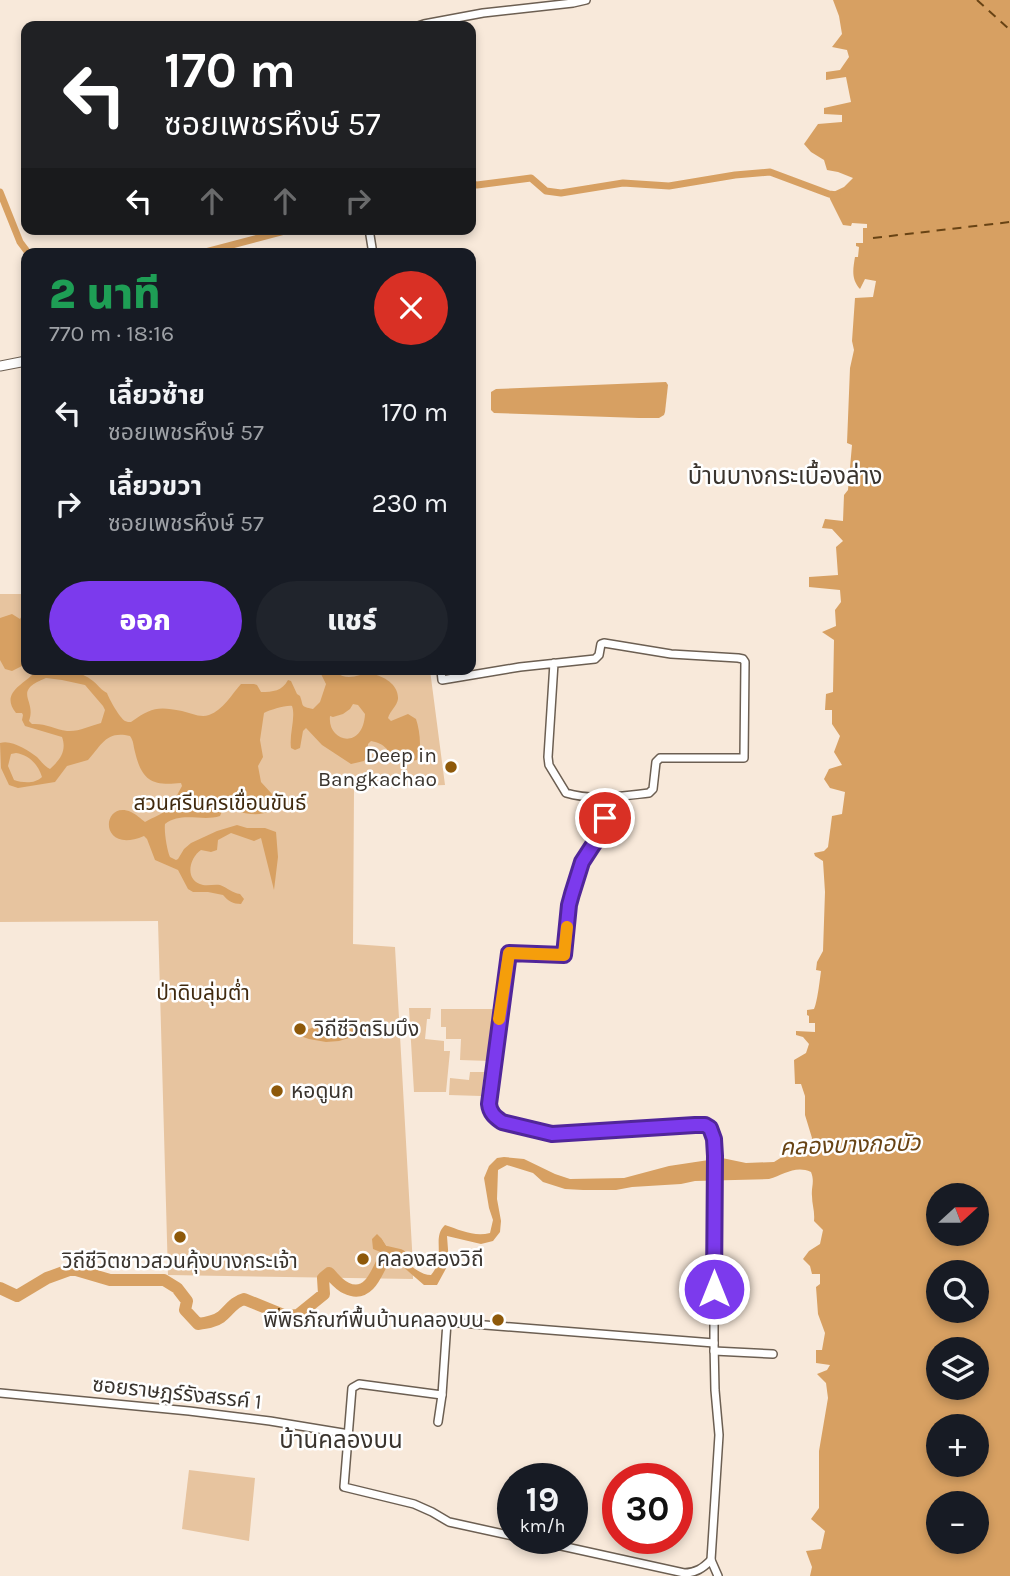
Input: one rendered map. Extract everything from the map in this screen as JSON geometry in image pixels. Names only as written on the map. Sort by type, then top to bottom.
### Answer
[{"type":"street","points":[[440,21],[586,0]]},
{"type":"street","points":[[0,366],[21,362]]},
{"type":"street","points":[[476,674],[520,667],[554,663],[595,659],[599,656],[601,644],[604,643],[671,654],[743,659],[744,758],[660,758],[656,762],[653,789],[649,793],[608,797],[566,793],[549,765],[554,663]]},
{"type":"street","points":[[442,675],[442,680],[472,675]]},
{"type":"street","points":[[608,797],[605,818],[582,862],[572,894],[564,955],[509,953],[489,1104],[495,1118],[502,1122],[552,1134],[695,1125],[705,1125],[712,1132],[715,1156],[714,1347],[719,1435],[711,1559],[718,1576]]},
{"type":"street","points":[[438,1422],[447,1322],[773,1354]]},
{"type":"street","points":[[442,1395],[355,1385],[352,1388],[344,1487],[414,1504],[449,1522],[497,1532]]},
{"type":"street","name":"ซอยราษฎร์รังสรรค์ 1","points":[[0,1393],[177,1410],[349,1434]]},
{"type":"street","points":[[588,1552],[684,1573],[702,1568],[711,1559]]},
{"type":"green space","name":"สวนศรีนครเขื่อนขันธ์","points":[[0,594],[21,594],[21,675],[431,675],[445,785],[354,789],[353,944],[395,947],[413,1266],[389,1250],[382,1239],[372,1239],[398,1259],[413,1275],[413,1279],[168,1275],[158,921],[0,922]]},
{"type":"green space","points":[[409,1008],[431,1008],[425,1039],[444,1041],[444,1051],[450,1051],[446,1092],[414,1092]]},
{"type":"green space","points":[[441,1009],[497,1009],[490,1061],[460,1060],[461,1039],[446,1039],[446,1027],[441,1027]]},
{"type":"green space","points":[[470,1072],[484,1072],[481,1096],[449,1095],[450,1078],[469,1080]]},
{"type":"green space","points":[[189,1470],[255,1478],[249,1541],[182,1529]]},
{"type":"water","points":[[833,0],[1010,0],[1010,1576],[810,1576],[812,1567],[806,1551],[821,1549],[825,1531],[811,1519],[819,1508],[819,1451],[828,1398],[826,1383],[817,1374],[827,1370],[830,1365],[816,1363],[816,1350],[822,1350],[825,1333],[818,1314],[816,1287],[820,1284],[820,1274],[812,1274],[810,1266],[803,1259],[820,1244],[823,1230],[814,1221],[811,1172],[795,1170],[769,1179],[695,1181],[616,1190],[583,1190],[565,1189],[543,1182],[533,1173],[507,1165],[498,1170],[500,1232],[493,1241],[481,1244],[447,1236],[449,1263],[437,1285],[424,1285],[402,1266],[398,1259],[373,1249],[372,1239],[377,1234],[389,1250],[404,1253],[414,1268],[431,1275],[438,1261],[439,1236],[445,1225],[473,1234],[490,1233],[493,1220],[484,1178],[489,1166],[497,1158],[524,1159],[570,1179],[624,1178],[669,1166],[722,1158],[746,1163],[774,1162],[782,1157],[804,1155],[810,1146],[812,1138],[805,1115],[805,1096],[801,1084],[795,1084],[794,1060],[806,1053],[809,1044],[803,1037],[796,1035],[796,1031],[815,1032],[815,1023],[809,1023],[807,1010],[814,1009],[818,991],[821,971],[816,970],[823,951],[825,892],[823,861],[814,853],[824,851],[828,847],[832,816],[842,814],[845,792],[830,788],[824,779],[829,769],[842,765],[834,752],[840,736],[832,724],[832,710],[825,710],[826,694],[833,692],[834,640],[822,632],[836,626],[835,610],[841,602],[840,590],[809,587],[809,577],[838,575],[836,547],[843,541],[832,529],[822,528],[825,519],[843,521],[852,445],[847,443],[855,298],[873,297],[876,281],[865,279],[860,289],[854,278],[855,257],[858,257],[859,247],[856,243],[863,243],[863,228],[867,228],[867,224],[843,225],[830,199],[829,194],[844,187],[853,178],[827,170],[824,160],[804,144],[818,124],[842,122],[842,115],[824,114],[824,108],[851,102],[846,77],[826,80],[826,72],[840,70],[849,57],[847,50],[832,47],[842,34]]},
{"type":"water","points":[[666,382],[665,412],[659,418],[494,413],[491,410],[491,392],[496,389]]},
{"type":"water","points":[[12,614],[20,619],[21,666],[12,671],[5,669],[0,660],[0,618]]},
{"type":"water","points":[[32,675],[84,675],[107,693],[120,716],[130,722],[149,711],[160,709],[206,716],[223,706],[241,684],[254,684],[261,692],[269,692],[280,689],[288,680],[300,696],[303,706],[313,709],[320,702],[326,684],[322,675],[375,675],[386,679],[398,694],[397,702],[388,718],[391,721],[408,714],[416,719],[420,751],[417,760],[400,763],[385,747],[371,741],[364,761],[351,764],[322,745],[306,728],[300,748],[291,748],[292,706],[264,713],[260,740],[263,757],[258,766],[261,782],[272,794],[274,801],[271,810],[258,814],[235,811],[230,798],[227,797],[223,799],[220,816],[178,818],[165,824],[169,854],[176,860],[191,843],[237,825],[276,832],[278,857],[274,890],[261,838],[254,841],[231,833],[218,840],[217,850],[201,850],[191,864],[191,874],[197,883],[220,885],[240,894],[244,899],[241,904],[223,895],[193,892],[188,889],[178,870],[155,860],[144,836],[129,840],[118,839],[112,834],[109,827],[114,813],[121,810],[131,812],[145,822],[168,809],[182,786],[181,783],[163,784],[150,780],[141,770],[130,736],[115,735],[105,740],[88,760],[67,766],[55,782],[18,788],[9,785],[1,768],[0,743],[24,748],[50,769],[60,759],[63,751],[62,737],[25,726],[22,713],[16,713],[12,706],[15,690]],"holes":[[[46,678],[85,685],[105,710],[101,723],[71,731],[32,724],[29,721],[31,713],[27,692],[30,688]],[[353,704],[358,705],[365,714],[363,726],[352,738],[339,737],[334,732],[330,716],[343,714]],[[11,754],[29,758],[42,777],[29,782],[14,780],[8,766]]]},
{"type":"water","points":[[332,1020],[385,1026],[383,1033],[365,1033],[339,1041],[326,1042],[297,1035]]},
{"type":"waterway","points":[[476,185],[531,178],[546,191],[561,193],[623,183],[669,186],[770,172],[837,195]]},
{"type":"waterway","points":[[0,192],[24,248]]},
{"type":"waterway","points":[[221,248],[269,235]]},
{"type":"waterway","name":"คลองบางกอบัว","points":[[0,1288],[17,1296],[47,1278],[69,1270],[110,1280],[164,1280],[177,1288],[187,1301],[185,1310],[198,1324],[218,1319],[234,1304],[244,1299],[286,1316],[298,1315],[324,1294],[323,1278],[329,1273],[343,1287],[354,1291],[361,1290],[372,1281],[387,1252],[400,1255]]},
{"type":"ferry route","points":[[977,0],[1010,30]]},
{"type":"ferry route","points":[[873,238],[1010,222]]},
{"type":"ferry route","points":[[278,1316],[279,1308]]},
{"type":"slow traffic","points":[[499,1019],[509,953],[564,955],[567,927]]},
{"type":"place","name":"Deep in Bangkachao","points":[[451,767]]},
{"type":"place","name":"วิถีชีวิตริมบึง","points":[[300,1029]]},
{"type":"place","name":"หอดูนก","points":[[277,1091]]},
{"type":"place","name":"วิถีชีวิตชาวสวนคุ้งบางกระเจ้า","points":[[180,1237]]},
{"type":"place","name":"คลองสองวิถี","points":[[363,1259]]},
{"type":"place","name":"พิพิธภัณฑ์พื้นบ้านคลองบน","points":[[498,1320]]},
{"type":"district","name":"บ้านบางกระเบื้องล่าง","points":[[785,476]]},
{"type":"district","name":"บ้านคลองบน","points":[[341,1440]]},
{"type":"route","points":[[605,818],[595,842],[582,862],[572,894],[564,955],[509,953],[490,1110],[495,1118],[502,1122],[552,1134],[695,1125],[710,1128],[715,1156],[714,1289]]},
{"type":"park label","name":"ป่าดิบลุ่มต่ำ","points":[[203,993]]}]
